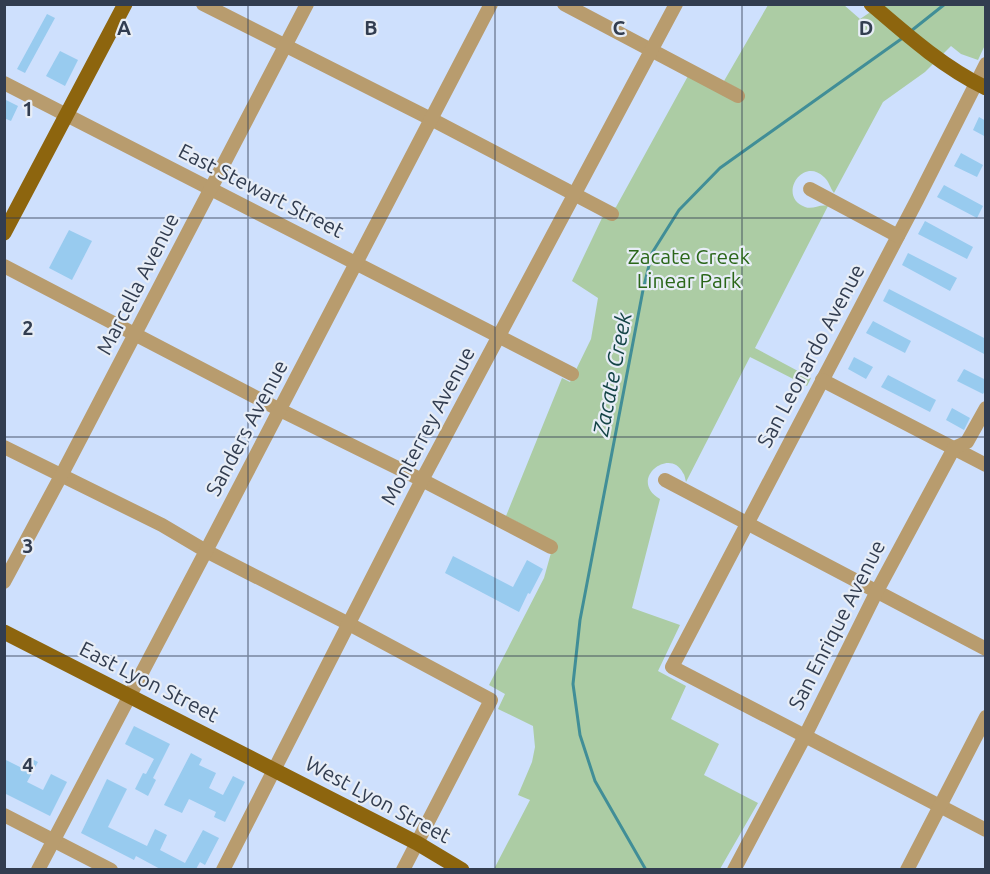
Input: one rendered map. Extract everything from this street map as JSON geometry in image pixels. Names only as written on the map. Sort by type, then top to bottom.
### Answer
[{"type":"main road","points":[[4,233],[125,4]]},
{"type":"main road","points":[[871,4],[906,35],[941,61],[981,86]]},
{"type":"main road","name":"East Lyon Street","points":[[4,632],[274,770]]},
{"type":"main road","name":"West Lyon Street","points":[[274,770],[417,843],[462,870]]},
{"type":"street","points":[[203,4],[431,119],[612,214]]},
{"type":"street","name":"Marcella Avenue","points":[[4,582],[306,4]]},
{"type":"street","name":"Sanders Avenue","points":[[38,870],[491,4]]},
{"type":"street","points":[[564,4],[738,96]]},
{"type":"street","name":"Monterrey Avenue","points":[[223,870],[422,480],[676,4]]},
{"type":"street","name":"San Leonardo Avenue","points":[[805,736],[672,667],[898,236],[981,86],[986,64]]},
{"type":"street","name":"East Stewart Street","points":[[4,82],[572,374]]},
{"type":"street","points":[[810,189],[898,236]]},
{"type":"street","points":[[4,266],[280,410],[551,547]]},
{"type":"street","points":[[822,380],[986,465]]},
{"type":"street","name":"San Enrique Avenue","points":[[734,870],[805,736],[877,591],[954,448],[967,442],[986,408]]},
{"type":"street","points":[[4,447],[162,525],[206,551],[491,700],[403,870]]},
{"type":"street","points":[[665,480],[986,649]]},
{"type":"street","points":[[907,870],[986,717]]},
{"type":"street","points":[[805,736],[986,830]]},
{"type":"street","points":[[4,815],[111,870]]},
{"type":"green space","name":"Zacate Creek Linear Park","points":[[768,5],[844,5],[860,19],[881,5],[985,5],[985,45],[978,60],[961,54],[951,46],[925,72],[883,102],[834,193],[826,179],[816,172],[808,171],[796,180],[793,195],[797,202],[808,208],[828,206],[755,348],[811,378],[807,386],[750,357],[686,482],[684,474],[677,466],[669,463],[661,464],[649,475],[648,483],[651,491],[660,499],[632,608],[680,625],[658,671],[686,686],[671,719],[719,744],[704,775],[758,803],[720,869],[494,869],[530,800],[518,795],[532,762],[535,747],[533,726],[498,709],[505,694],[489,685],[544,578],[554,542],[506,516],[562,378],[570,382],[591,339],[598,298],[572,281],[602,218],[616,207],[688,76],[742,91],[724,81]]},
{"type":"building","points":[[47,14],[55,18],[25,73],[17,69]]},
{"type":"building","points":[[60,51],[78,60],[65,86],[46,76]]},
{"type":"building","points":[[4,99],[18,106],[11,121],[4,118]]},
{"type":"building","points":[[979,117],[986,121],[986,137],[973,130]]},
{"type":"building","points":[[961,153],[983,165],[977,177],[954,166]]},
{"type":"building","points":[[944,185],[983,206],[977,218],[937,197]]},
{"type":"building","points":[[925,221],[973,247],[967,259],[918,234]]},
{"type":"building","points":[[69,230],[92,241],[72,280],[49,268]]},
{"type":"building","points":[[908,253],[957,278],[950,291],[902,265]]},
{"type":"building","points":[[889,289],[986,339],[986,355],[883,301]]},
{"type":"building","points":[[873,321],[911,341],[905,353],[866,333]]},
{"type":"building","points":[[854,357],[873,367],[866,379],[848,369]]},
{"type":"building","points":[[964,369],[986,380],[986,389],[983,394],[957,381]]},
{"type":"building","points":[[888,375],[936,400],[930,412],[881,387]]},
{"type":"building","points":[[952,408],[970,418],[964,430],[946,420]]},
{"type":"building","points":[[453,556],[513,587],[527,560],[543,569],[519,612],[445,573]]},
{"type":"building","points":[[134,726],[170,744],[153,778],[156,780],[148,796],[135,789],[143,773],[146,774],[154,759],[125,744]]},
{"type":"building","points":[[191,753],[202,759],[199,765],[216,773],[209,788],[223,795],[233,776],[245,782],[225,822],[214,817],[216,812],[189,799],[182,813],[164,805]]},
{"type":"building","points":[[28,757],[38,762],[27,782],[43,790],[51,774],[67,782],[50,816],[4,793],[4,759],[22,768]]},
{"type":"building","points":[[107,779],[127,789],[108,827],[147,846],[155,829],[167,835],[160,850],[185,863],[203,830],[219,838],[205,865],[200,862],[196,869],[198,870],[162,870],[136,856],[134,860],[81,833]]},
{"type":"waterway","name":"Zacate Creek","points":[[911,31],[945,4]]},
{"type":"waterway","name":"Zacate Creek","points":[[646,870],[595,781],[580,735],[573,684],[580,620],[652,253],[679,210],[720,168],[904,37]]}]
